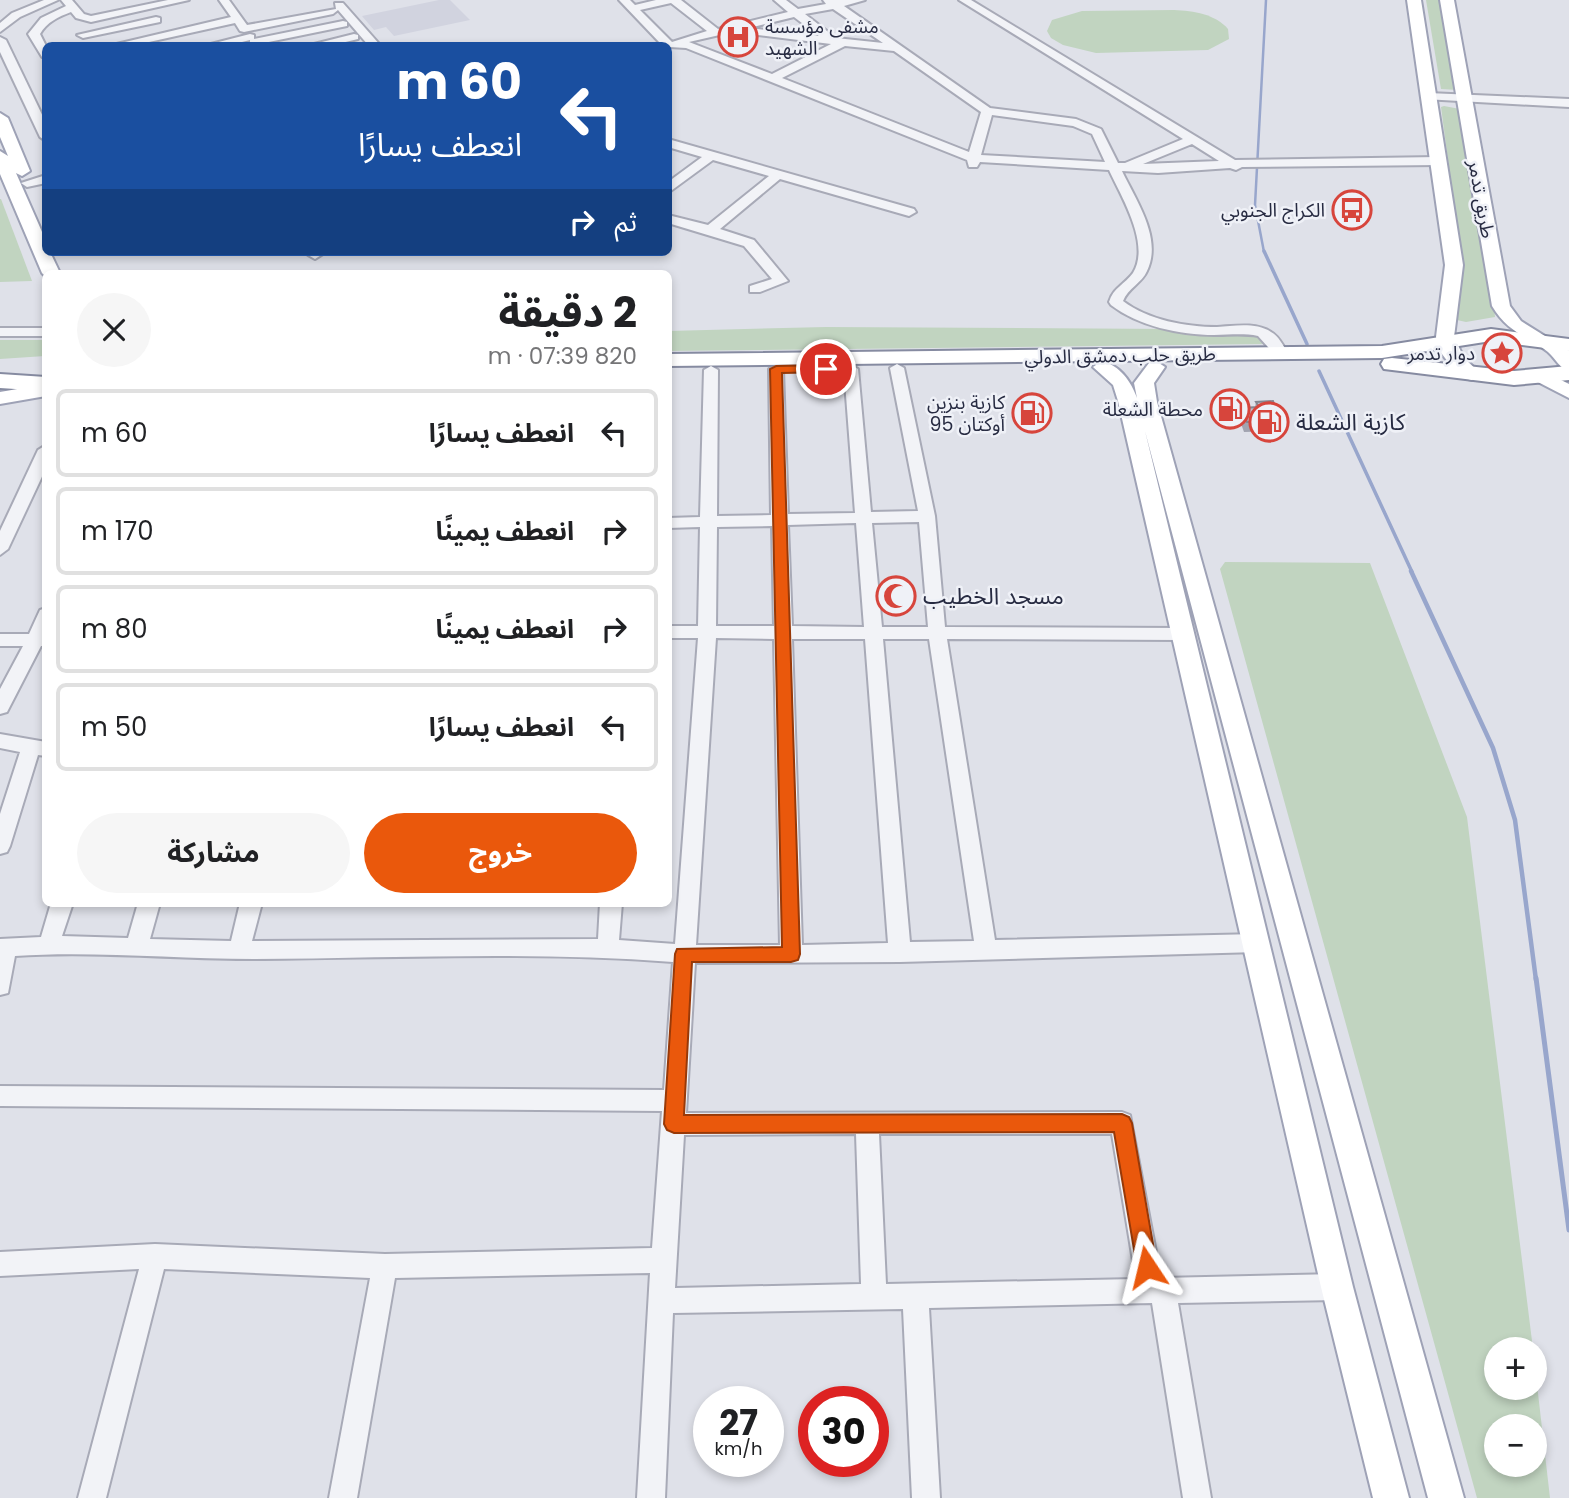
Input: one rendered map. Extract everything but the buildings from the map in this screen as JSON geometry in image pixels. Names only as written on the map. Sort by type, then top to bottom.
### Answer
[{"type":"highway","name":"طريق حلب دمشق الدولي","points":[[672,360],[1396,351],[1445,331],[1544,340],[1569,345]]},
{"type":"highway","points":[[0,366],[42,364]]},
{"type":"highway","name":"طريق حلب دمشق الدولي","points":[[672,371],[1411,365],[1514,378],[1569,373]]},
{"type":"highway","points":[[0,381],[42,384]]},
{"type":"main road","name":"طريق تدمر","points":[[1414,0],[1454,265],[1445,331]]},
{"type":"main road","name":"طريق تدمر","points":[[1447,0],[1505,315],[1515,325],[1557,349],[1569,365]]},
{"type":"main road","points":[[0,118],[42,220]]},
{"type":"main road","points":[[1,169],[42,254]]},
{"type":"main road","points":[[1445,331],[1454,359],[1472,374]]},
{"type":"main road","points":[[1156,366],[1144,383],[1147,402],[1446,1498]]},
{"type":"main road","points":[[1102,367],[1122,383],[1128,401],[1337,1287],[1391,1498]]},
{"type":"main road","points":[[1541,376],[1569,392]]},
{"type":"main road","points":[[0,398],[42,391]]},
{"type":"street","points":[[0,12],[26,0]]},
{"type":"street","points":[[0,29],[16,15],[53,0]]},
{"type":"street","points":[[42,48],[34,34],[37,27],[41,21],[69,4],[84,17],[91,19],[184,0]]},
{"type":"street","points":[[224,0],[248,34]]},
{"type":"street","points":[[324,0],[334,5],[372,42]]},
{"type":"street","points":[[624,0],[665,42]]},
{"type":"street","points":[[634,8],[673,0],[715,32]]},
{"type":"street","points":[[779,0],[838,42]]},
{"type":"street","points":[[672,44],[832,3],[860,0]]},
{"type":"street","points":[[964,0],[1236,167]]},
{"type":"street","points":[[832,3],[987,111],[1086,125],[1097,132],[1120,169],[1144,237],[1140,272],[1117,295],[1116,302],[1123,309],[1176,326],[1206,331],[1264,333],[1281,353]]},
{"type":"street","points":[[221,42],[334,5]]},
{"type":"street","points":[[334,5],[343,24],[358,41]]},
{"type":"street","points":[[149,7],[169,40]]},
{"type":"street","points":[[84,17],[79,27],[84,40],[156,20]]},
{"type":"street","points":[[843,23],[856,20]]},
{"type":"street","points":[[150,42],[343,24]]},
{"type":"street","points":[[817,29],[830,26]]},
{"type":"street","points":[[730,29],[895,48]]},
{"type":"street","points":[[0,40],[42,129]]},
{"type":"street","points":[[772,79],[838,42]]},
{"type":"street","points":[[672,45],[687,44],[974,161]]},
{"type":"street","points":[[672,47],[974,161],[1120,169],[1439,164]]},
{"type":"street","points":[[1428,97],[1465,101],[1569,103]]},
{"type":"street","points":[[974,161],[987,111]]},
{"type":"street","points":[[1120,169],[1192,139]]},
{"type":"street","points":[[672,144],[909,212]]},
{"type":"street","points":[[672,186],[712,155]]},
{"type":"street","points":[[710,230],[779,174]]},
{"type":"street","points":[[28,187],[42,181]]},
{"type":"street","points":[[28,187],[42,186]]},
{"type":"street","points":[[672,220],[749,243],[781,281],[755,289]]},
{"type":"street","points":[[0,332],[42,332]]},
{"type":"street","points":[[897,368],[927,516],[937,632],[986,951]]},
{"type":"street","points":[[776,369],[791,954]]},
{"type":"street","points":[[850,369],[900,953]]},
{"type":"street","points":[[651,1498],[661,1301],[707,633],[711,370]]},
{"type":"street","points":[[0,549],[42,459]]},
{"type":"street","points":[[672,523],[927,516]]},
{"type":"street","points":[[672,632],[1182,634]]},
{"type":"street","points":[[0,640],[40,640]]},
{"type":"street","points":[[0,707],[40,640]]},
{"type":"street","points":[[0,741],[38,748],[0,846]]},
{"type":"street","points":[[49,945],[61,907]]},
{"type":"street","points":[[137,946],[148,907]]},
{"type":"street","points":[[239,950],[250,907]]},
{"type":"street","points":[[608,948],[611,907]]},
{"type":"street","points":[[0,986],[2,948],[49,945],[239,950],[608,948],[684,954],[791,954],[1258,943]]},
{"type":"street","points":[[0,1096],[675,1113],[867,1124],[1122,1123],[1197,1498]]},
{"type":"street","points":[[867,1124],[874,1297]]},
{"type":"street","points":[[0,1264],[155,1256],[386,1266],[664,1260]]},
{"type":"street","points":[[92,1498],[155,1256]]},
{"type":"street","points":[[343,1498],[386,1266]]},
{"type":"street","points":[[661,1301],[1337,1287]]},
{"type":"street","points":[[915,1296],[926,1498]]},
{"type":"shaded area","points":[[450,0],[470,20],[394,36],[386,27],[374,30],[362,16]]},
{"type":"green space","points":[[1426,0],[1442,0],[1458,90],[1441,89]]},
{"type":"green space","points":[[1082,11],[1196,12],[1217,20],[1228,29],[1229,39],[1208,50],[1096,53],[1063,45],[1051,38],[1047,31],[1052,20]]},
{"type":"green space","points":[[1441,107],[1460,109],[1494,305],[1495,317],[1466,322],[1457,320],[1463,274]]},
{"type":"green space","points":[[1,199],[32,281],[0,282]]},
{"type":"green space","points":[[826,327],[1170,329],[1252,334],[1262,338],[1266,344],[672,351],[672,331]]},
{"type":"green space","points":[[0,340],[42,340],[42,356],[0,359]]},
{"type":"green space","points":[[1225,562],[1370,563],[1467,817],[1532,1337],[1484,1337],[1484,1400],[1539,1400],[1540,1414],[1484,1414],[1484,1477],[1547,1477],[1547,1472],[1550,1498],[1477,1498],[1220,569]]},
{"type":"waterway","points":[[1264,252],[1255,205],[1266,0]]},
{"type":"waterway","points":[[1264,251],[1307,344]]},
{"type":"waterway","points":[[1319,371],[1412,572]]},
{"type":"waterway","points":[[1411,571],[1493,748],[1515,820],[1536,980]]},
{"type":"waterway","points":[[1536,978],[1569,1230]]},
{"type":"place","name":"مشفى مؤسسة الشهيد","points":[[738,37]]},
{"type":"place","name":"الكراج الجنوبي","points":[[1352,210]]},
{"type":"place","name":"دوار تدمر","points":[[1502,353]]},
{"type":"place","name":"محطة الشعلة","points":[[1230,409]]},
{"type":"place","name":"كازية بنزين أوكتان 95","points":[[1032,413]]},
{"type":"place","name":"كازية الشعلة","points":[[1269,422]]},
{"type":"place","name":"مسجد الخطيب","points":[[896,596]]},
{"type":"route","points":[[826,369],[776,369],[791,954],[684,954],[674,1124],[1122,1123],[1147,1267]]}]
